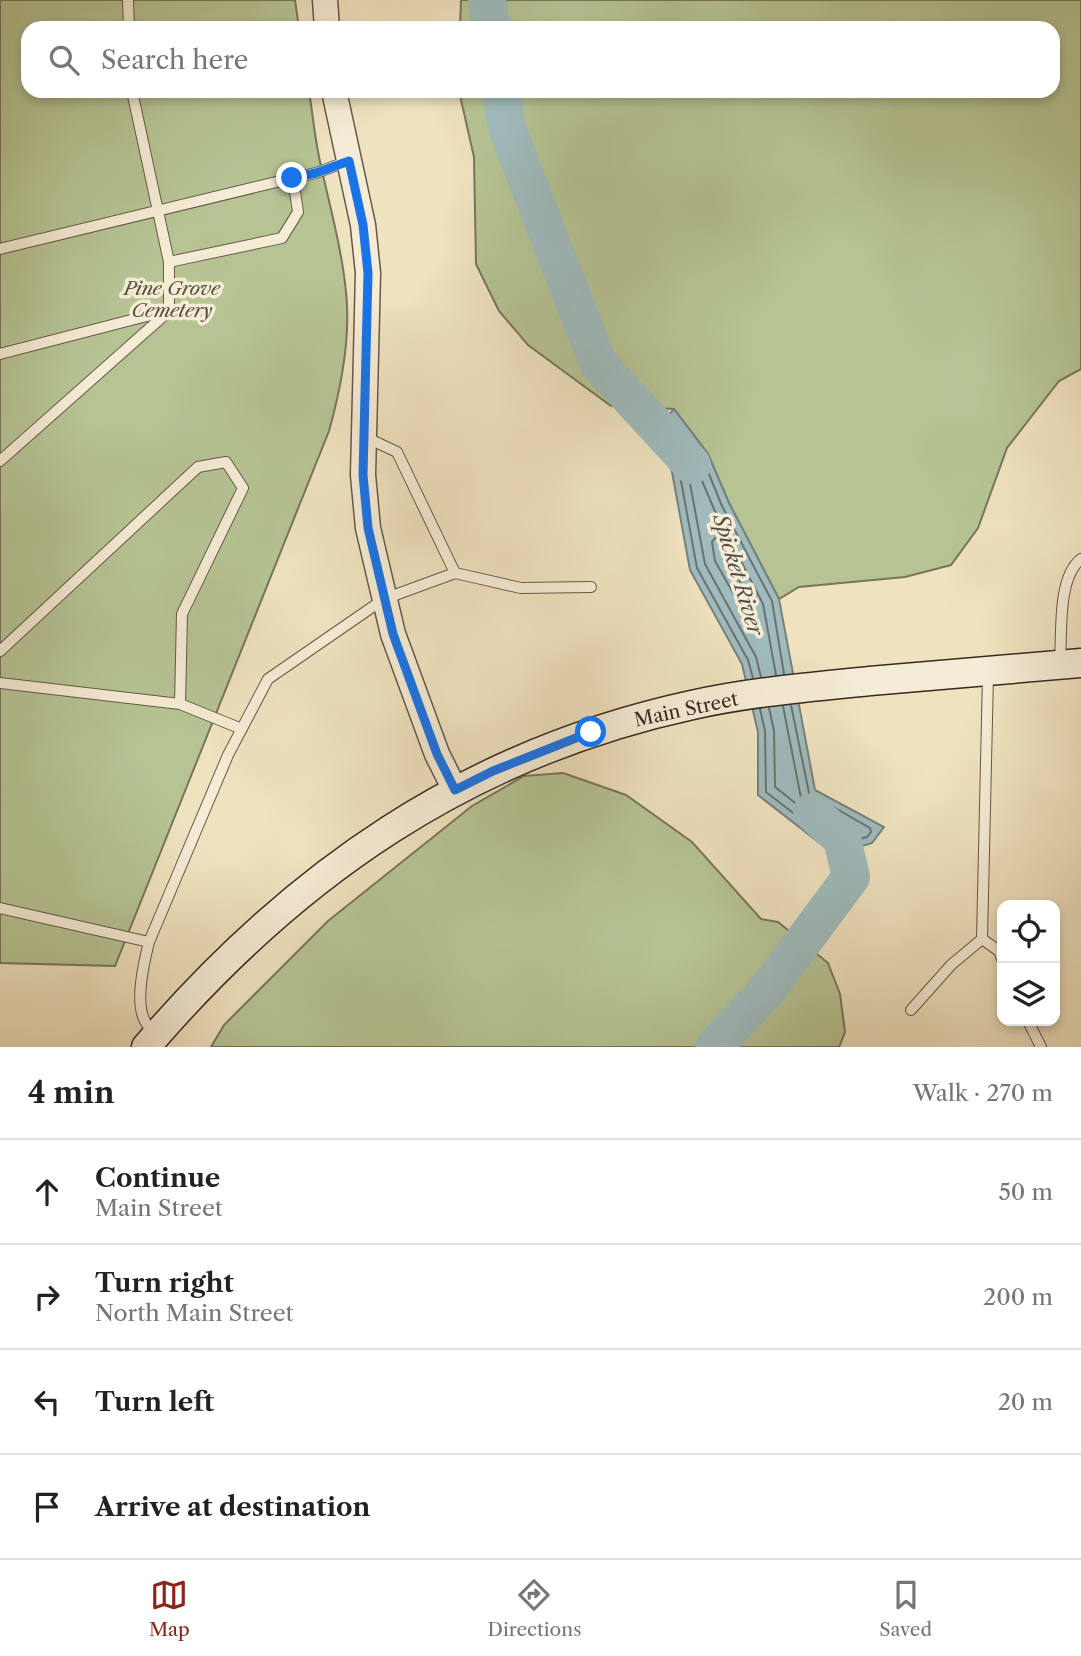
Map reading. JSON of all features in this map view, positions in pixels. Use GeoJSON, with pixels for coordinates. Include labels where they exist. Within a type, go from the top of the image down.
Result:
{"type":"FeatureCollection","features":[{"type":"Feature","properties":{"kind":"main road","name":"Main Street"},"geometry":{"type":"LineString","coordinates":[[151,1042],[188,998],[243,944],[302,893],[382,833],[493,771],[591,732],[693,705],[804,687],[1070,664]]}},
{"type":"Feature","properties":{"kind":"street"},"geometry":{"type":"LineString","coordinates":[[325,0],[326,21]]}},
{"type":"Feature","properties":{"kind":"street"},"geometry":{"type":"LineString","coordinates":[[336,98],[363,225],[368,273],[363,475],[368,528],[393,634],[437,754],[455,790]]}},
{"type":"Feature","properties":{"kind":"lane"},"geometry":{"type":"LineString","coordinates":[[128,0],[130,21]]}},
{"type":"Feature","properties":{"kind":"lane"},"geometry":{"type":"LineString","coordinates":[[0,461],[169,311],[169,262],[134,98]]}},
{"type":"Feature","properties":{"kind":"lane"},"geometry":{"type":"LineString","coordinates":[[0,249],[316,173],[349,161]]}},
{"type":"Feature","properties":{"kind":"lane"},"geometry":{"type":"LineString","coordinates":[[169,262],[282,238],[298,212],[292,178]]}},
{"type":"Feature","properties":{"kind":"lane"},"geometry":{"type":"LineString","coordinates":[[0,354],[169,311]]}},
{"type":"Feature","properties":{"kind":"lane"},"geometry":{"type":"LineString","coordinates":[[365,436],[397,452],[455,573]]}},
{"type":"Feature","properties":{"kind":"lane"},"geometry":{"type":"LineString","coordinates":[[0,651],[198,467],[226,462],[243,488],[183,614],[180,704]]}},
{"type":"Feature","properties":{"kind":"lane"},"geometry":{"type":"LineString","coordinates":[[1070,664],[1065,586],[1073,565],[1081,559]]}},
{"type":"Feature","properties":{"kind":"lane"},"geometry":{"type":"LineString","coordinates":[[151,1042],[142,1018],[141,993],[142,969],[149,942],[228,755],[268,679],[384,599],[455,573],[521,588],[591,587]]}},
{"type":"Feature","properties":{"kind":"lane"},"geometry":{"type":"LineString","coordinates":[[911,1010],[951,965],[982,939],[988,671]]}},
{"type":"Feature","properties":{"kind":"lane"},"geometry":{"type":"LineString","coordinates":[[0,683],[180,704],[242,729]]}},
{"type":"Feature","properties":{"kind":"lane"},"geometry":{"type":"LineString","coordinates":[[0,908],[149,942]]}},
{"type":"Feature","properties":{"kind":"lane"},"geometry":{"type":"LineString","coordinates":[[982,939],[997,950]]}},
{"type":"Feature","properties":{"kind":"lane"},"geometry":{"type":"LineString","coordinates":[[1030,1026],[1041,1047]]}},
{"type":"Feature","properties":{"kind":"green space","name":"Pine Grove Cemetery"},"geometry":{"type":"Polygon","coordinates":[[[0,0],[295,0],[298,21],[21,21],[21,98],[310,98],[319,157],[344,276],[347,327],[341,380],[329,431],[115,966],[0,963],[0,0]]]}},
{"type":"Feature","properties":{"kind":"green space"},"geometry":{"type":"Polygon","coordinates":[[[461,0],[1081,0],[1081,369],[1059,381],[1007,448],[978,528],[951,565],[905,577],[799,587],[779,599],[729,503],[708,454],[674,409],[611,406],[528,345],[499,311],[476,264],[474,157],[461,98],[1060,98],[1060,21],[460,21],[461,0]]]}},
{"type":"Feature","properties":{"kind":"green space"},"geometry":{"type":"Polygon","coordinates":[[[563,773],[626,795],[692,842],[761,919],[778,922],[828,963],[840,994],[845,1032],[839,1047],[211,1047],[224,1025],[328,921],[472,806],[524,776],[563,773]]]}},
{"type":"Feature","properties":{"kind":"water"},"geometry":{"type":"Polygon","coordinates":[[[674,409],[708,454],[729,503],[779,599],[815,790],[884,827],[872,843],[835,855],[758,795],[758,732],[742,664],[690,570],[670,461],[651,435],[674,409]]]}},
{"type":"Feature","properties":{"kind":"waterway","name":"Spicket River"},"geometry":{"type":"LineString","coordinates":[[487,0],[490,21]]}},
{"type":"Feature","properties":{"kind":"waterway","name":"Spicket River"},"geometry":{"type":"LineString","coordinates":[[502,98],[508,131],[598,363],[692,465]]}},
{"type":"Feature","properties":{"kind":"waterway","name":"Spicket River"},"geometry":{"type":"LineString","coordinates":[[714,1047],[768,989],[851,877],[842,839],[812,812]]}},
{"type":"Feature","properties":{"kind":"route"},"geometry":{"type":"LineString","coordinates":[[292,178],[349,161],[363,225],[368,273],[363,475],[368,528],[393,634],[437,754],[455,790],[493,771],[591,732]]}}]}
